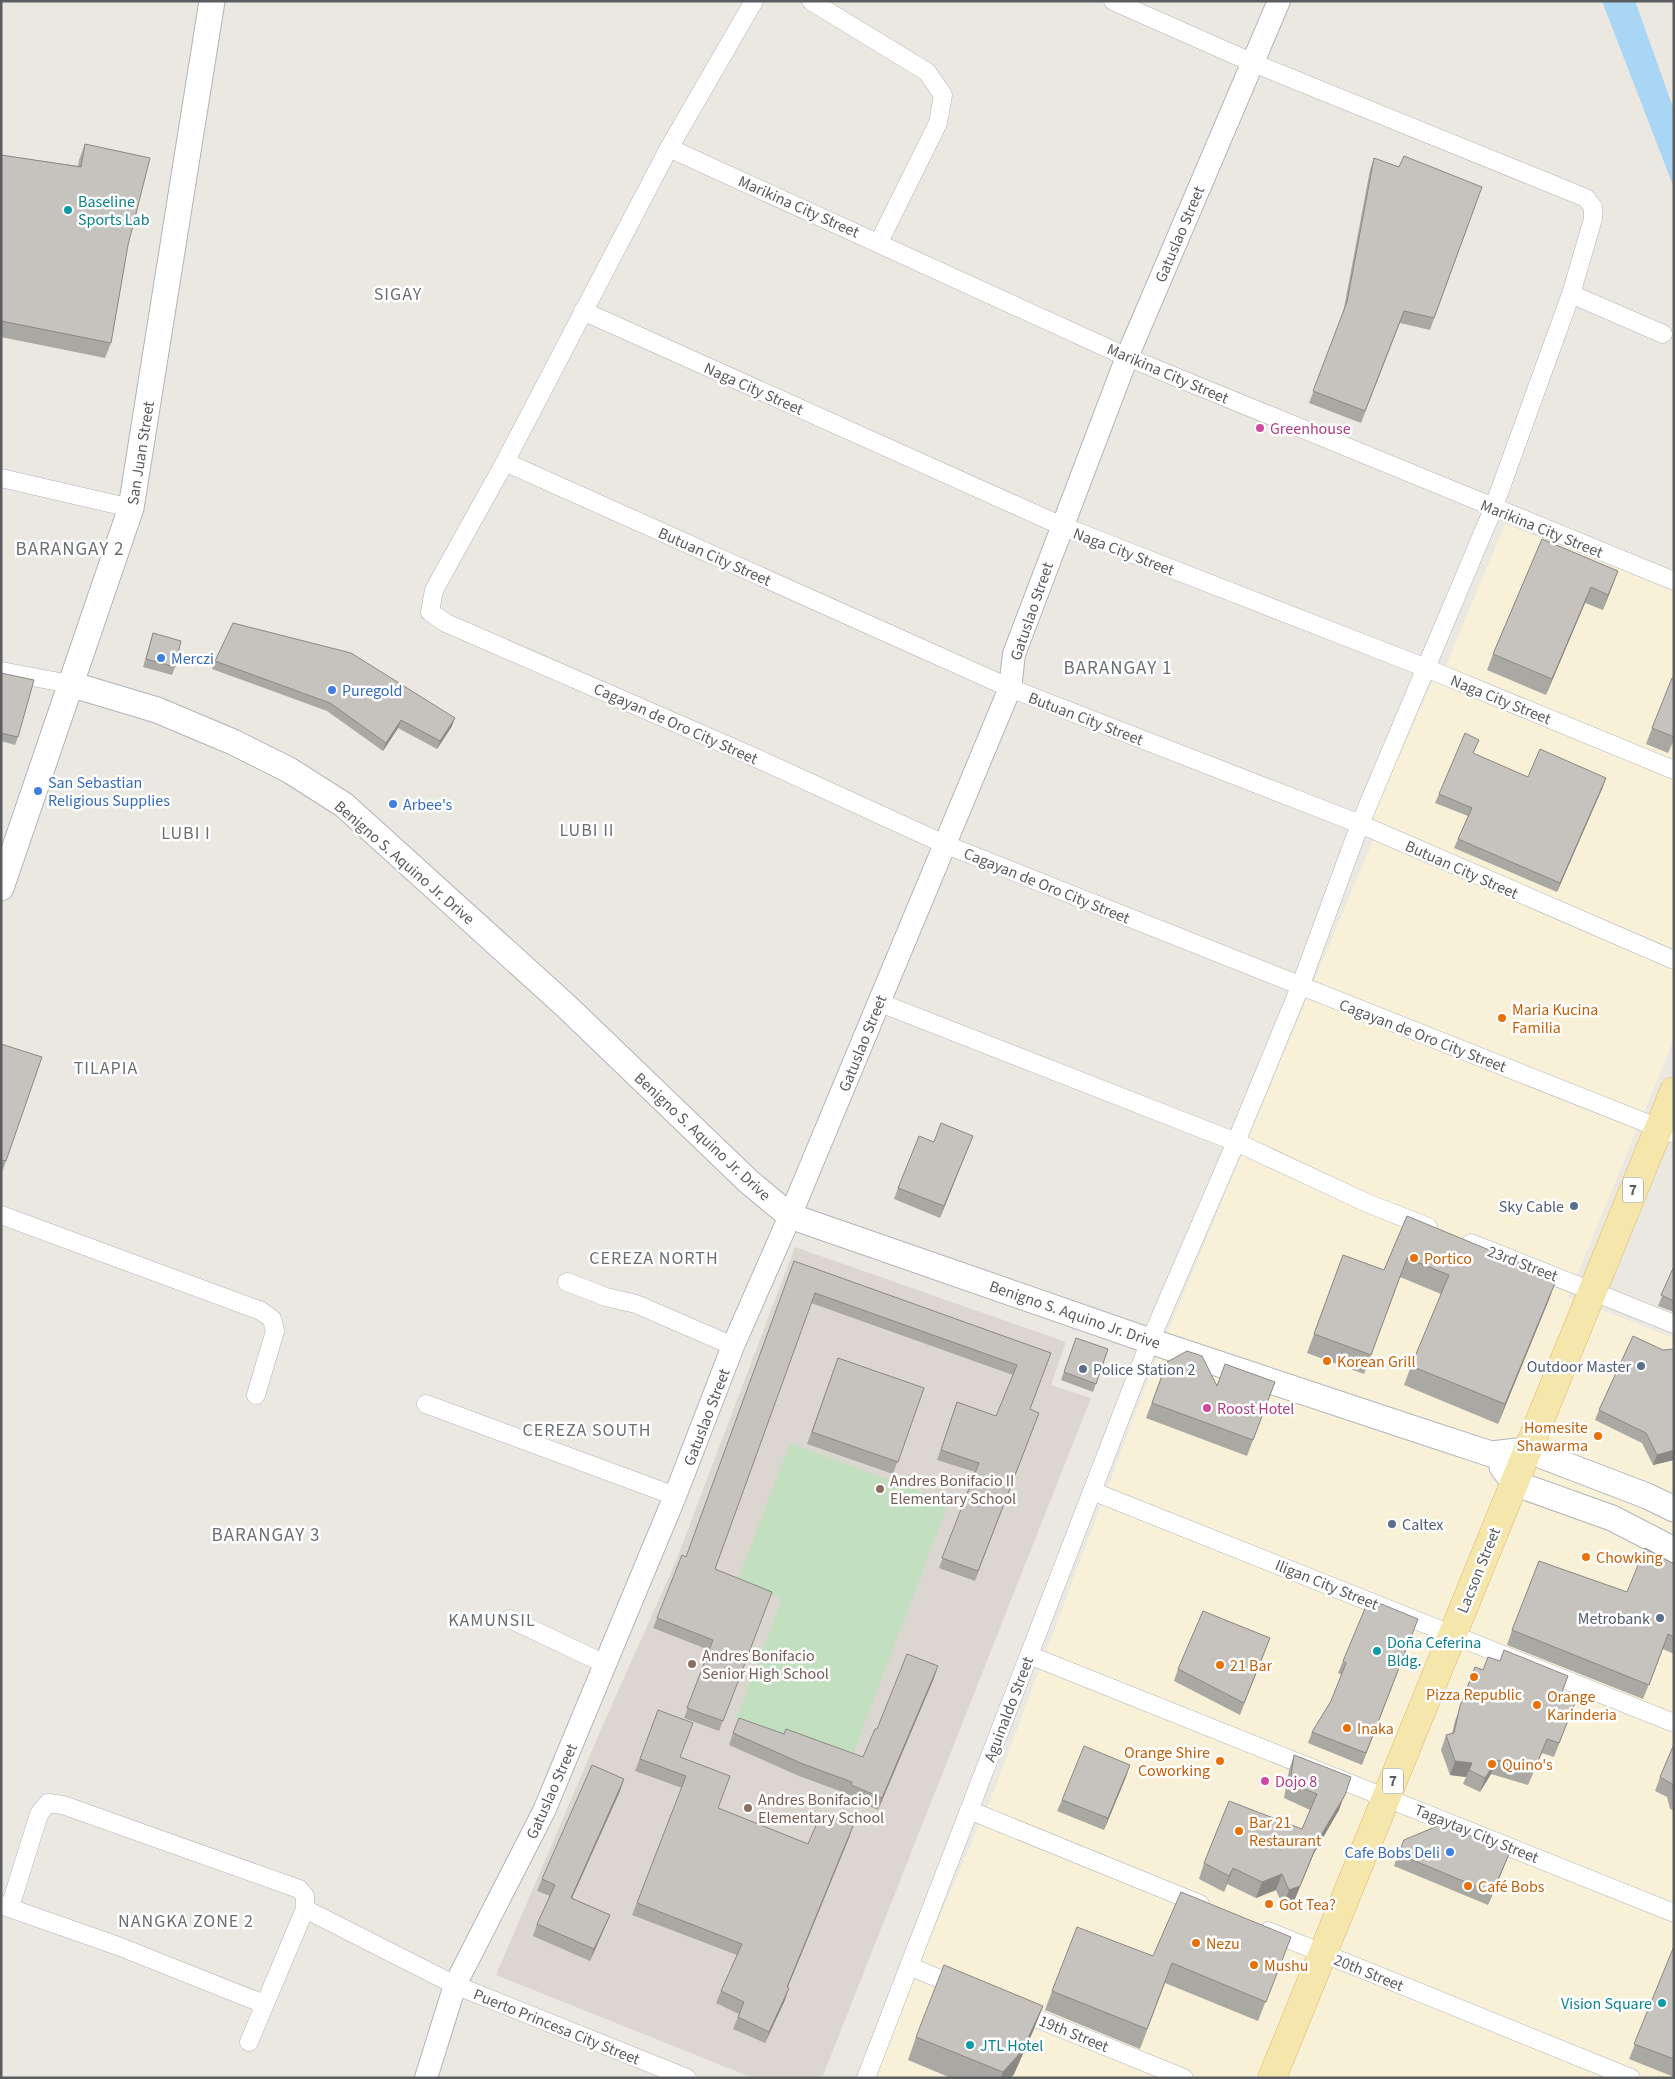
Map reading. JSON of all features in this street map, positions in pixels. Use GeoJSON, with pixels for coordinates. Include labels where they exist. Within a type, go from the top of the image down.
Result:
{"type":"FeatureCollection","features":[{"type":"Feature","properties":{"kind":"main road","name":"San Juan Street"},"geometry":{"type":"LineString","coordinates":[[1,888],[131,508],[212,1]]}},
{"type":"Feature","properties":{"kind":"main road","name":"Benigno S. Aquino Jr. Drive"},"geometry":{"type":"LineString","coordinates":[[70,684],[158,710],[234,742],[289,770],[344,805],[566,1006],[748,1180],[790,1216],[1150,1341],[1491,1454],[1527,1450],[1647,1496],[1674,1509]]}},
{"type":"Feature","properties":{"kind":"main road","name":"Lacson Street"},"geometry":{"type":"LineString","coordinates":[[1272,2078],[1592,1290],[1666,1131],[1674,1091]]}},
{"type":"Feature","properties":{"kind":"main road"},"geometry":{"type":"LineString","coordinates":[[1491,1454],[1514,1483],[1612,1518],[1674,1550]]}},
{"type":"Feature","properties":{"kind":"street"},"geometry":{"type":"LineString","coordinates":[[505,462],[669,148],[754,1]]}},
{"type":"Feature","properties":{"kind":"street"},"geometry":{"type":"LineString","coordinates":[[811,1],[927,72],[943,95],[938,123],[879,242]]}},
{"type":"Feature","properties":{"kind":"street","name":"Aguinaldo Street"},"geometry":{"type":"LineString","coordinates":[[866,2078],[1150,1341],[1236,1142],[1300,987],[1360,824],[1493,509],[1571,294],[1592,219],[1593,207],[1586,198],[1251,62],[1113,1]]}},
{"type":"Feature","properties":{"kind":"street","name":"Gatuslao Street"},"geometry":{"type":"LineString","coordinates":[[426,2078],[455,1985],[544,1812],[675,1496],[733,1346],[790,1216],[1010,688],[1014,654],[1126,357],[1251,62],[1279,1]]}},
{"type":"Feature","properties":{"kind":"street","name":"Marikina City Street"},"geometry":{"type":"LineString","coordinates":[[669,148],[879,242],[1126,357],[1493,509],[1674,581]]}},
{"type":"Feature","properties":{"kind":"street"},"geometry":{"type":"LineString","coordinates":[[1571,294],[1663,334]]}},
{"type":"Feature","properties":{"kind":"street","name":"Naga City Street"},"geometry":{"type":"LineString","coordinates":[[583,311],[1062,526],[1426,668],[1674,770]]}},
{"type":"Feature","properties":{"kind":"street","name":"Cagayan de Oro City Street"},"geometry":{"type":"LineString","coordinates":[[505,462],[434,590],[430,612],[446,623],[754,756],[944,844],[1666,1131]]}},
{"type":"Feature","properties":{"kind":"street","name":"Butuan City Street"},"geometry":{"type":"LineString","coordinates":[[505,462],[1010,688],[1360,824],[1674,960]]}},
{"type":"Feature","properties":{"kind":"street"},"geometry":{"type":"LineString","coordinates":[[1,478],[131,508]]}},
{"type":"Feature","properties":{"kind":"street","name":"Benigno S. Aquino Jr. Drive"},"geometry":{"type":"LineString","coordinates":[[1,670],[70,684]]}},
{"type":"Feature","properties":{"kind":"street","name":"23rd Street"},"geometry":{"type":"LineString","coordinates":[[878,1002],[1236,1142],[1367,1203],[1592,1290],[1674,1324]]}},
{"type":"Feature","properties":{"kind":"street"},"geometry":{"type":"LineString","coordinates":[[1,1215],[261,1311],[272,1319],[275,1331],[256,1395]]}},
{"type":"Feature","properties":{"kind":"street"},"geometry":{"type":"LineString","coordinates":[[566,1282],[606,1297],[636,1304],[733,1346]]}},
{"type":"Feature","properties":{"kind":"street"},"geometry":{"type":"LineString","coordinates":[[426,1404],[675,1496]]}},
{"type":"Feature","properties":{"kind":"street","name":"Iligan City Street"},"geometry":{"type":"LineString","coordinates":[[1092,1491],[1674,1723]]}},
{"type":"Feature","properties":{"kind":"street"},"geometry":{"type":"LineString","coordinates":[[510,1620],[605,1664]]}},
{"type":"Feature","properties":{"kind":"street","name":"Tagaytay City Street"},"geometry":{"type":"LineString","coordinates":[[1029,1655],[1674,1912]]}},
{"type":"Feature","properties":{"kind":"street"},"geometry":{"type":"LineString","coordinates":[[249,2042],[305,1909],[305,1896],[299,1889],[63,1805],[48,1803],[39,1814],[6,1906],[264,2004]]}},
{"type":"Feature","properties":{"kind":"street"},"geometry":{"type":"LineString","coordinates":[[969,1810],[1214,1909]]}},
{"type":"Feature","properties":{"kind":"street","name":"Puerto Princesa City Street"},"geometry":{"type":"LineString","coordinates":[[305,1909],[455,1985],[687,2078]]}},
{"type":"Feature","properties":{"kind":"street","name":"20th Street"},"geometry":{"type":"LineString","coordinates":[[1250,1924],[1631,2078]]}},
{"type":"Feature","properties":{"kind":"street"},"geometry":{"type":"LineString","coordinates":[[909,1966],[973,1992]]}},
{"type":"Feature","properties":{"kind":"street","name":"19th Street"},"geometry":{"type":"LineString","coordinates":[[1000,2004],[1184,2078]]}},
{"type":"Feature","properties":{"kind":"shaded area"},"geometry":{"type":"Polygon","coordinates":[[[1505,524],[1674,588],[1674,1039],[1568,1297],[1674,1338],[1674,2078],[870,2078],[994,1791],[1154,1364],[1379,826],[1370,821],[1434,678],[1440,680],[1505,524]]]}},
{"type":"Feature","properties":{"kind":"shaded area"},"geometry":{"type":"Polygon","coordinates":[[[795,1247],[1066,1342],[1051,1385],[1091,1398],[822,2078],[753,2078],[496,1975],[602,1727],[676,1561],[795,1247]]]}},
{"type":"Feature","properties":{"kind":"green space"},"geometry":{"type":"Polygon","coordinates":[[[790,1443],[949,1502],[850,1762],[736,1719],[782,1599],[737,1582],[790,1443]]]}},
{"type":"Feature","properties":{"kind":"water"},"geometry":{"type":"Polygon","coordinates":[[[1602,1],[1635,1],[1674,110],[1674,188],[1602,1]]]}},
{"type":"Feature","properties":{"kind":"building"},"geometry":{"type":"Polygon","coordinates":[[[85,144],[150,158],[128,245],[111,343],[1,321],[1,155],[81,167],[85,144]]]}},
{"type":"Feature","properties":{"kind":"building"},"geometry":{"type":"Polygon","coordinates":[[[1404,156],[1482,187],[1434,318],[1404,311],[1365,411],[1313,391],[1347,302],[1374,158],[1399,167],[1404,156]]]}},
{"type":"Feature","properties":{"kind":"building"},"geometry":{"type":"Polygon","coordinates":[[[1542,539],[1618,571],[1608,595],[1591,587],[1552,679],[1493,654],[1542,539]]]}},
{"type":"Feature","properties":{"kind":"building","name":"Puregold"},"geometry":{"type":"Polygon","coordinates":[[[233,623],[351,653],[455,718],[440,741],[401,720],[386,743],[330,703],[215,661],[233,623]]]}},
{"type":"Feature","properties":{"kind":"building","name":"Merczi"},"geometry":{"type":"Polygon","coordinates":[[[153,633],[181,641],[175,667],[146,659],[153,633]]]}},
{"type":"Feature","properties":{"kind":"building"},"geometry":{"type":"Polygon","coordinates":[[[1,673],[34,680],[18,737],[1,733],[1,673]]]}},
{"type":"Feature","properties":{"kind":"building"},"geometry":{"type":"Polygon","coordinates":[[[1672,678],[1674,678],[1674,737],[1652,728],[1672,678]]]}},
{"type":"Feature","properties":{"kind":"building"},"geometry":{"type":"Polygon","coordinates":[[[1465,733],[1479,740],[1473,753],[1528,777],[1540,749],[1606,778],[1560,883],[1458,839],[1472,808],[1439,794],[1465,733]]]}},
{"type":"Feature","properties":{"kind":"building"},"geometry":{"type":"Polygon","coordinates":[[[1,1044],[42,1057],[6,1161],[1,1160],[1,1044]]]}},
{"type":"Feature","properties":{"kind":"building"},"geometry":{"type":"Polygon","coordinates":[[[941,1123],[973,1136],[944,1206],[898,1188],[919,1136],[934,1142],[941,1123]]]}},
{"type":"Feature","properties":{"kind":"building"},"geometry":{"type":"Polygon","coordinates":[[[1407,1216],[1557,1278],[1505,1404],[1411,1366],[1449,1275],[1407,1258],[1371,1355],[1314,1334],[1343,1255],[1384,1270],[1407,1216]]]}},
{"type":"Feature","properties":{"kind":"building"},"geometry":{"type":"Polygon","coordinates":[[[794,1261],[1051,1353],[1030,1409],[1039,1413],[978,1571],[942,1558],[979,1463],[941,1450],[957,1402],[996,1416],[1017,1365],[815,1293],[715,1569],[772,1592],[723,1721],[687,1708],[713,1640],[657,1618],[682,1555],[686,1557],[794,1261]]]}},
{"type":"Feature","properties":{"kind":"building"},"geometry":{"type":"Polygon","coordinates":[[[1674,1266],[1674,1301],[1661,1295],[1674,1266]]]}},
{"type":"Feature","properties":{"kind":"building"},"geometry":{"type":"Polygon","coordinates":[[[1633,1336],[1663,1350],[1674,1349],[1674,1450],[1657,1455],[1646,1433],[1599,1410],[1633,1336]]]}},
{"type":"Feature","properties":{"kind":"building","name":"Police Station 2"},"geometry":{"type":"Polygon","coordinates":[[[1076,1338],[1108,1349],[1096,1384],[1064,1372],[1076,1338]]]}},
{"type":"Feature","properties":{"kind":"building","name":"Roost Hotel"},"geometry":{"type":"Polygon","coordinates":[[[1187,1351],[1202,1356],[1217,1386],[1225,1364],[1275,1382],[1253,1440],[1152,1403],[1167,1362],[1187,1351]]]}},
{"type":"Feature","properties":{"kind":"building"},"geometry":{"type":"Polygon","coordinates":[[[838,1358],[924,1388],[898,1462],[812,1432],[838,1358]]]}},
{"type":"Feature","properties":{"kind":"building"},"geometry":{"type":"Polygon","coordinates":[[[1645,1548],[1674,1564],[1674,1637],[1668,1634],[1649,1685],[1512,1630],[1539,1561],[1627,1592],[1645,1548]]]}},
{"type":"Feature","properties":{"kind":"building"},"geometry":{"type":"Polygon","coordinates":[[[1369,1599],[1418,1619],[1366,1753],[1312,1732],[1331,1701],[1346,1663],[1343,1661],[1369,1599]]]}},
{"type":"Feature","properties":{"kind":"building","name":"21 Bar"},"geometry":{"type":"Polygon","coordinates":[[[1203,1611],[1270,1638],[1244,1703],[1178,1669],[1203,1611]]]}},
{"type":"Feature","properties":{"kind":"building"},"geometry":{"type":"Polygon","coordinates":[[[1504,1650],[1568,1676],[1560,1697],[1575,1703],[1559,1743],[1547,1739],[1534,1771],[1497,1760],[1485,1778],[1469,1770],[1472,1763],[1455,1761],[1446,1735],[1454,1733],[1460,1706],[1475,1667],[1483,1670],[1488,1657],[1500,1661],[1504,1650]]]}},
{"type":"Feature","properties":{"kind":"building"},"geometry":{"type":"Polygon","coordinates":[[[907,1654],[938,1666],[882,1798],[851,1785],[852,1782],[803,1764],[733,1733],[739,1718],[784,1734],[786,1729],[863,1757],[875,1729],[877,1729],[907,1654]]]}},
{"type":"Feature","properties":{"kind":"building"},"geometry":{"type":"Polygon","coordinates":[[[658,1710],[693,1723],[680,1757],[730,1776],[718,1808],[808,1844],[821,1814],[853,1826],[787,1987],[789,1988],[769,2032],[738,2017],[744,2002],[721,1991],[742,1944],[637,1903],[686,1776],[640,1759],[658,1710]]]}},
{"type":"Feature","properties":{"kind":"building"},"geometry":{"type":"Polygon","coordinates":[[[1674,1744],[1674,1789],[1672,1784],[1660,1777],[1674,1744]]]}},
{"type":"Feature","properties":{"kind":"building"},"geometry":{"type":"Polygon","coordinates":[[[1084,1746],[1130,1765],[1108,1818],[1062,1800],[1084,1746]]]}},
{"type":"Feature","properties":{"kind":"building","name":"Bar 21 Restaurant"},"geometry":{"type":"Polygon","coordinates":[[[1294,1755],[1351,1777],[1345,1795],[1320,1837],[1300,1886],[1289,1890],[1282,1874],[1262,1882],[1233,1868],[1229,1876],[1204,1863],[1229,1801],[1302,1829],[1317,1794],[1290,1783],[1294,1755]]]}},
{"type":"Feature","properties":{"kind":"building"},"geometry":{"type":"Polygon","coordinates":[[[592,1765],[624,1779],[571,1898],[610,1915],[594,1949],[537,1924],[555,1885],[542,1879],[592,1765]]]}},
{"type":"Feature","properties":{"kind":"building","name":"Café Bobs"},"geometry":{"type":"Polygon","coordinates":[[[1442,1824],[1510,1852],[1492,1893],[1398,1854],[1404,1840],[1442,1824]]]}},
{"type":"Feature","properties":{"kind":"building"},"geometry":{"type":"Polygon","coordinates":[[[1181,1892],[1291,1937],[1266,2002],[1172,1963],[1147,2029],[1052,1991],[1077,1927],[1153,1956],[1181,1892]]]}},
{"type":"Feature","properties":{"kind":"building","name":"Vision Square"},"geometry":{"type":"Polygon","coordinates":[[[1674,1946],[1674,2059],[1634,2044],[1674,1946]]]}},
{"type":"Feature","properties":{"kind":"building","name":"JTL Hotel"},"geometry":{"type":"Polygon","coordinates":[[[944,1965],[1043,2006],[1022,2051],[1003,2072],[916,2037],[944,1965]]]}},
{"type":"Feature","properties":{"kind":"place","name":"Baseline Sports Lab"},"geometry":{"type":"Point","coordinates":[68,210]}},
{"type":"Feature","properties":{"kind":"place","name":"Greenhouse"},"geometry":{"type":"Point","coordinates":[1260,428]}},
{"type":"Feature","properties":{"kind":"place","name":"Merczi"},"geometry":{"type":"Point","coordinates":[161,658]}},
{"type":"Feature","properties":{"kind":"place","name":"Puregold"},"geometry":{"type":"Point","coordinates":[332,690]}},
{"type":"Feature","properties":{"kind":"place","name":"San Sebastian Religious Supplies"},"geometry":{"type":"Point","coordinates":[38,791]}},
{"type":"Feature","properties":{"kind":"place","name":"Arbee's"},"geometry":{"type":"Point","coordinates":[393,804]}},
{"type":"Feature","properties":{"kind":"place","name":"Maria Kucina Familia"},"geometry":{"type":"Point","coordinates":[1502,1018]}},
{"type":"Feature","properties":{"kind":"place","name":"Sky Cable"},"geometry":{"type":"Point","coordinates":[1574,1206]}},
{"type":"Feature","properties":{"kind":"place","name":"Portico"},"geometry":{"type":"Point","coordinates":[1414,1258]}},
{"type":"Feature","properties":{"kind":"place","name":"Korean Grill"},"geometry":{"type":"Point","coordinates":[1327,1361]}},
{"type":"Feature","properties":{"kind":"place","name":"Outdoor Master"},"geometry":{"type":"Point","coordinates":[1641,1366]}},
{"type":"Feature","properties":{"kind":"place","name":"Police Station 2"},"geometry":{"type":"Point","coordinates":[1083,1369]}},
{"type":"Feature","properties":{"kind":"place","name":"Roost Hotel"},"geometry":{"type":"Point","coordinates":[1207,1408]}},
{"type":"Feature","properties":{"kind":"place","name":"Homesite Shawarma"},"geometry":{"type":"Point","coordinates":[1598,1436]}},
{"type":"Feature","properties":{"kind":"place","name":"Andres Bonifacio II Elementary School"},"geometry":{"type":"Point","coordinates":[880,1489]}},
{"type":"Feature","properties":{"kind":"place","name":"Caltex"},"geometry":{"type":"Point","coordinates":[1392,1524]}},
{"type":"Feature","properties":{"kind":"place","name":"Chowking"},"geometry":{"type":"Point","coordinates":[1586,1557]}},
{"type":"Feature","properties":{"kind":"place","name":"Metrobank"},"geometry":{"type":"Point","coordinates":[1660,1618]}},
{"type":"Feature","properties":{"kind":"place","name":"Doña Ceferina Bldg."},"geometry":{"type":"Point","coordinates":[1377,1651]}},
{"type":"Feature","properties":{"kind":"place","name":"Andres Bonifacio Senior High School"},"geometry":{"type":"Point","coordinates":[692,1664]}},
{"type":"Feature","properties":{"kind":"place","name":"21 Bar"},"geometry":{"type":"Point","coordinates":[1220,1665]}},
{"type":"Feature","properties":{"kind":"place","name":"Pizza Republic"},"geometry":{"type":"Point","coordinates":[1474,1677]}},
{"type":"Feature","properties":{"kind":"place","name":"Orange Karinderia"},"geometry":{"type":"Point","coordinates":[1537,1705]}},
{"type":"Feature","properties":{"kind":"place","name":"Inaka"},"geometry":{"type":"Point","coordinates":[1347,1728]}},
{"type":"Feature","properties":{"kind":"place","name":"Orange Shire Coworking"},"geometry":{"type":"Point","coordinates":[1220,1761]}},
{"type":"Feature","properties":{"kind":"place","name":"Quino's"},"geometry":{"type":"Point","coordinates":[1492,1764]}},
{"type":"Feature","properties":{"kind":"place","name":"Dojo 8"},"geometry":{"type":"Point","coordinates":[1265,1781]}},
{"type":"Feature","properties":{"kind":"place","name":"Andres Bonifacio I Elementary School"},"geometry":{"type":"Point","coordinates":[748,1808]}},
{"type":"Feature","properties":{"kind":"place","name":"Bar 21 Restaurant"},"geometry":{"type":"Point","coordinates":[1239,1831]}},
{"type":"Feature","properties":{"kind":"place","name":"Cafe Bobs Deli"},"geometry":{"type":"Point","coordinates":[1450,1852]}},
{"type":"Feature","properties":{"kind":"place","name":"Café Bobs"},"geometry":{"type":"Point","coordinates":[1468,1886]}},
{"type":"Feature","properties":{"kind":"place","name":"Got Tea?"},"geometry":{"type":"Point","coordinates":[1269,1904]}},
{"type":"Feature","properties":{"kind":"place","name":"Nezu"},"geometry":{"type":"Point","coordinates":[1196,1943]}},
{"type":"Feature","properties":{"kind":"place","name":"Mushu"},"geometry":{"type":"Point","coordinates":[1254,1965]}},
{"type":"Feature","properties":{"kind":"place","name":"Vision Square"},"geometry":{"type":"Point","coordinates":[1662,2003]}},
{"type":"Feature","properties":{"kind":"place","name":"JTL Hotel"},"geometry":{"type":"Point","coordinates":[970,2045]}},
{"type":"Feature","properties":{"kind":"district","name":"SIGAY"},"geometry":{"type":"Point","coordinates":[398,294]}},
{"type":"Feature","properties":{"kind":"district","name":"BARANGAY 2"},"geometry":{"type":"Point","coordinates":[70,548]}},
{"type":"Feature","properties":{"kind":"district","name":"BARANGAY 1"},"geometry":{"type":"Point","coordinates":[1118,667]}},
{"type":"Feature","properties":{"kind":"district","name":"LUBI II"},"geometry":{"type":"Point","coordinates":[587,830]}},
{"type":"Feature","properties":{"kind":"district","name":"LUBI I"},"geometry":{"type":"Point","coordinates":[186,833]}},
{"type":"Feature","properties":{"kind":"district","name":"TILAPIA"},"geometry":{"type":"Point","coordinates":[106,1068]}},
{"type":"Feature","properties":{"kind":"district","name":"CEREZA NORTH"},"geometry":{"type":"Point","coordinates":[654,1258]}},
{"type":"Feature","properties":{"kind":"district","name":"CEREZA SOUTH"},"geometry":{"type":"Point","coordinates":[587,1430]}},
{"type":"Feature","properties":{"kind":"district","name":"BARANGAY 3"},"geometry":{"type":"Point","coordinates":[266,1534]}},
{"type":"Feature","properties":{"kind":"district","name":"KAMUNSIL"},"geometry":{"type":"Point","coordinates":[492,1620]}},
{"type":"Feature","properties":{"kind":"district","name":"NANGKA ZONE 2"},"geometry":{"type":"Point","coordinates":[186,1921]}}]}
